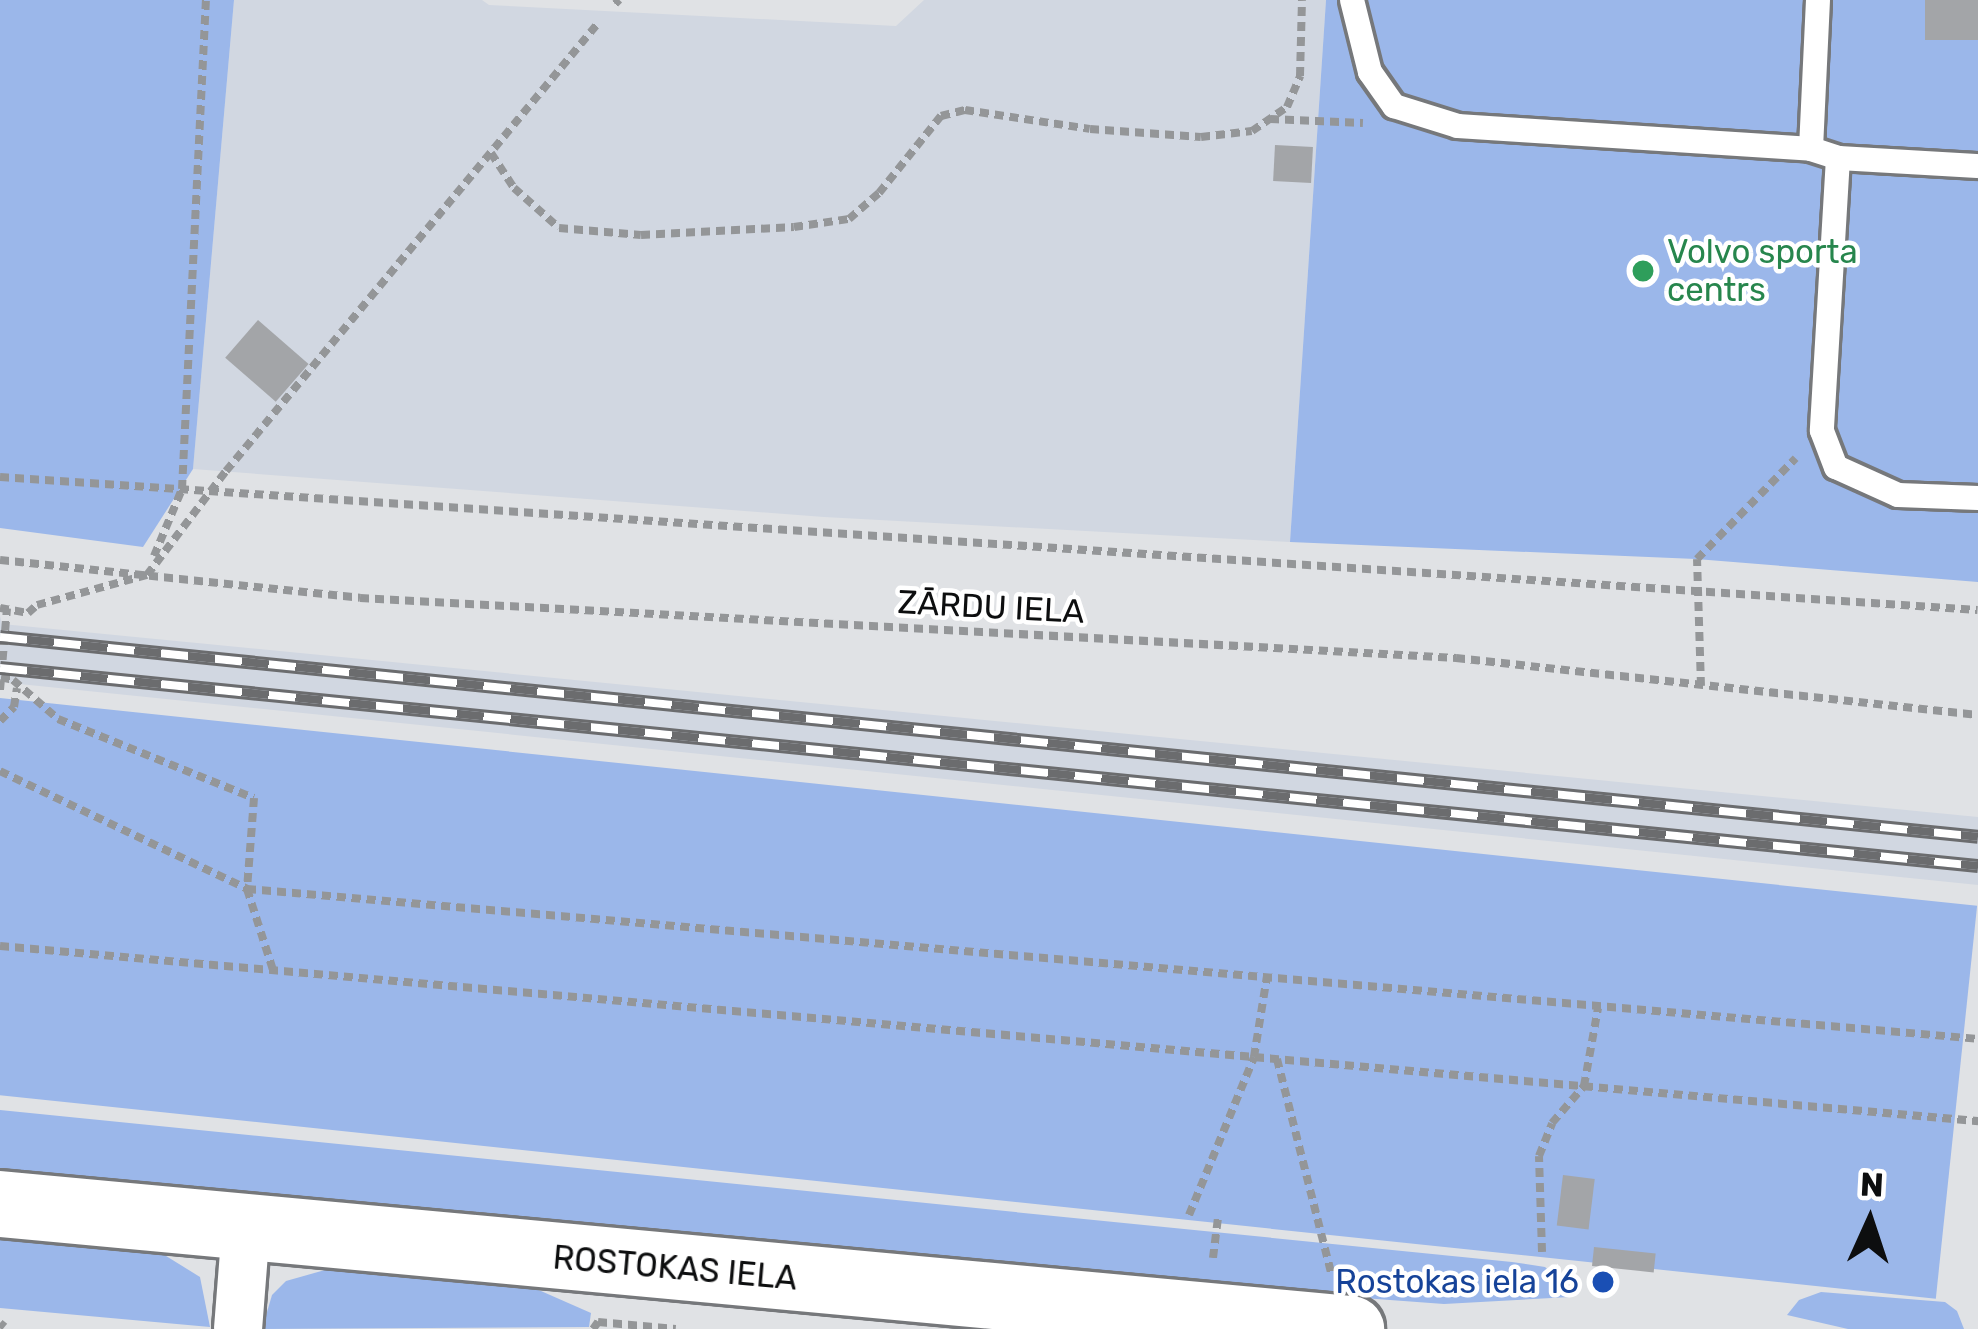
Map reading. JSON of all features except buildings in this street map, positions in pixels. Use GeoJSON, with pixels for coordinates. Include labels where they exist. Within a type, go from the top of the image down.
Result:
{"type":"FeatureCollection","features":[{"type":"Feature","properties":{"kind":"street","name":"ROSTOKAS IELA"},"geometry":{"type":"LineString","coordinates":[[0,1204],[1351,1329]]}},
{"type":"Feature","properties":{"kind":"street"},"geometry":{"type":"LineString","coordinates":[[238,1329],[246,1228]]}},
{"type":"Feature","properties":{"kind":"lane"},"geometry":{"type":"LineString","coordinates":[[1352,0],[1370,72],[1394,106],[1458,126],[1811,149],[1838,158],[1978,166]]}},
{"type":"Feature","properties":{"kind":"lane"},"geometry":{"type":"LineString","coordinates":[[1811,149],[1818,0]]}},
{"type":"Feature","properties":{"kind":"lane"},"geometry":{"type":"LineString","coordinates":[[1838,158],[1822,431],[1836,466],[1898,495],[1978,498]]}},
{"type":"Feature","properties":{"kind":"path"},"geometry":{"type":"LineString","coordinates":[[0,690],[3,608],[28,613],[37,605],[147,575],[182,489],[206,0]]}},
{"type":"Feature","properties":{"kind":"path"},"geometry":{"type":"LineString","coordinates":[[491,153],[514,188],[559,228],[641,235],[794,227],[849,219],[879,193],[941,116],[965,110],[1178,135],[1252,130],[1287,107],[1300,76],[1302,0]]}},
{"type":"Feature","properties":{"kind":"path"},"geometry":{"type":"LineString","coordinates":[[152,563],[599,22]]}},
{"type":"Feature","properties":{"kind":"path"},"geometry":{"type":"LineString","coordinates":[[1701,686],[1696,560],[1822,431]]}},
{"type":"Feature","properties":{"kind":"path"},"geometry":{"type":"LineString","coordinates":[[0,477],[1978,610]]}},
{"type":"Feature","properties":{"kind":"path","name":"ZĀRDU IELA"},"geometry":{"type":"LineString","coordinates":[[0,560],[360,598],[1306,647],[1978,715]]}},
{"type":"Feature","properties":{"kind":"path"},"geometry":{"type":"LineString","coordinates":[[0,721],[14,707],[16,688],[13,680],[1,677]]}},
{"type":"Feature","properties":{"kind":"path"},"geometry":{"type":"LineString","coordinates":[[16,688],[58,719],[254,798],[247,889],[273,970]]}},
{"type":"Feature","properties":{"kind":"path"},"geometry":{"type":"LineString","coordinates":[[0,771],[247,889],[1978,1039]]}},
{"type":"Feature","properties":{"kind":"path"},"geometry":{"type":"LineString","coordinates":[[0,946],[1978,1121]]}},
{"type":"Feature","properties":{"kind":"path"},"geometry":{"type":"LineString","coordinates":[[1189,1215],[1254,1057],[1267,976]]}},
{"type":"Feature","properties":{"kind":"path"},"geometry":{"type":"LineString","coordinates":[[1542,1252],[1539,1156],[1552,1123],[1584,1086],[1598,1008]]}},
{"type":"Feature","properties":{"kind":"path"},"geometry":{"type":"LineString","coordinates":[[1277,1059],[1304,1327]]}},
{"type":"Feature","properties":{"kind":"path"},"geometry":{"type":"LineString","coordinates":[[593,1329],[598,1322],[676,1329]]}},
{"type":"Feature","properties":{"kind":"shaded area"},"geometry":{"type":"Polygon","coordinates":[[[0,0],[234,0],[193,469],[143,547],[0,528],[0,0]]]}},
{"type":"Feature","properties":{"kind":"shaded area"},"geometry":{"type":"Polygon","coordinates":[[[234,0],[482,0],[489,5],[896,26],[924,0],[1326,0],[1290,542],[824,517],[193,469],[234,0]]]}},
{"type":"Feature","properties":{"kind":"shaded area","name":"Volvo sporta centrs"},"geometry":{"type":"Polygon","coordinates":[[[1326,0],[1978,0],[1978,582],[1696,559],[1290,542],[1326,0]]]}},
{"type":"Feature","properties":{"kind":"shaded area"},"geometry":{"type":"Polygon","coordinates":[[[0,616],[2,624],[1978,817],[1978,885],[0,682],[0,616]]]}},
{"type":"Feature","properties":{"kind":"shaded area"},"geometry":{"type":"Polygon","coordinates":[[[0,698],[1977,906],[1936,1299],[0,1095],[0,698]]]}},
{"type":"Feature","properties":{"kind":"shaded area"},"geometry":{"type":"Polygon","coordinates":[[[0,1110],[1512,1262],[1545,1267],[1569,1288],[1570,1297],[1444,1304],[1336,1296],[0,1169],[0,1110]]]}},
{"type":"Feature","properties":{"kind":"shaded area"},"geometry":{"type":"Polygon","coordinates":[[[0,1236],[158,1251],[200,1277],[210,1327],[0,1308],[0,1236]]]}},
{"type":"Feature","properties":{"kind":"shaded area"},"geometry":{"type":"Polygon","coordinates":[[[332,1268],[525,1284],[591,1313],[589,1327],[262,1329],[272,1295],[286,1281],[332,1268]]]}},
{"type":"Feature","properties":{"kind":"shaded area"},"geometry":{"type":"Polygon","coordinates":[[[1821,1292],[1945,1302],[1957,1311],[1964,1329],[1848,1329],[1787,1315],[1799,1300],[1821,1292]]]}},
{"type":"Feature","properties":{"kind":"railway"},"geometry":{"type":"LineString","coordinates":[[0,637],[1978,837]]}},
{"type":"Feature","properties":{"kind":"railway"},"geometry":{"type":"LineString","coordinates":[[0,668],[1978,866]]}},
{"type":"Feature","properties":{"kind":"place","name":"Volvo sporta centrs"},"geometry":{"type":"Point","coordinates":[1643,271]}},
{"type":"Feature","properties":{"kind":"place","name":"Rostokas iela 16"},"geometry":{"type":"Point","coordinates":[1603,1282]}}]}
